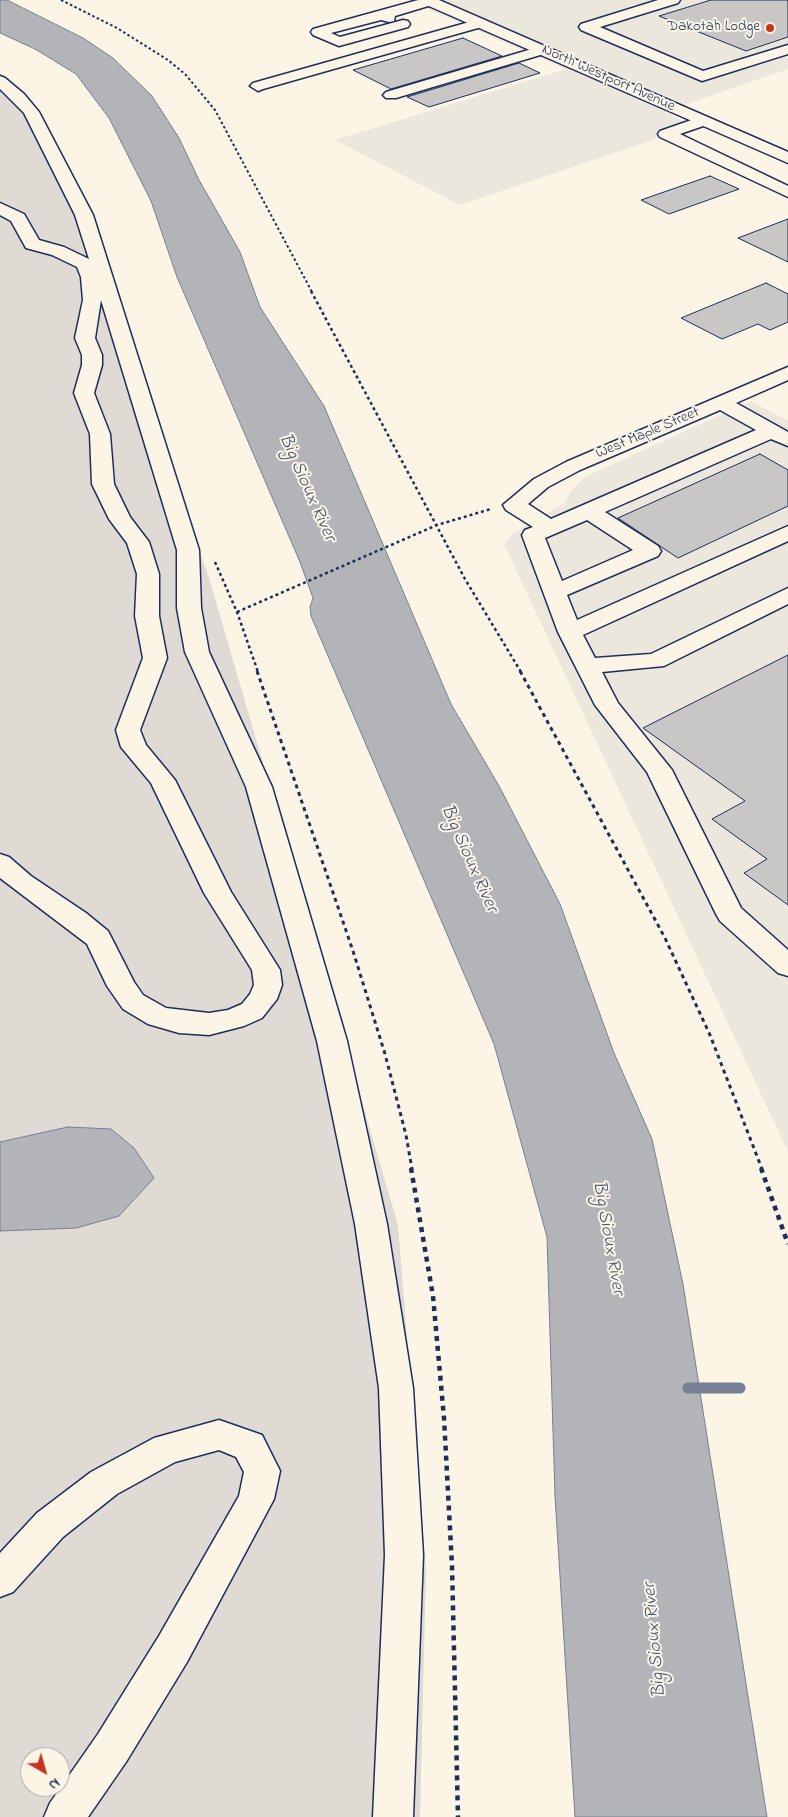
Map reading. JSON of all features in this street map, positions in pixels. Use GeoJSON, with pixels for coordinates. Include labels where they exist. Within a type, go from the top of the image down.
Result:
{"type":"FeatureCollection","features":[{"type":"Feature","properties":{"kind":"main road"},"geometry":{"type":"LineString","coordinates":[[673,0],[586,27],[702,76],[788,49]]}},
{"type":"Feature","properties":{"kind":"main road"},"geometry":{"type":"LineString","coordinates":[[403,24],[339,42],[318,32],[429,1]]}},
{"type":"Feature","properties":{"kind":"main road","name":"North Westport Avenue"},"geometry":{"type":"LineString","coordinates":[[429,1],[788,158]]}},
{"type":"Feature","properties":{"kind":"main road"},"geometry":{"type":"LineString","coordinates":[[382,15],[431,37]]}},
{"type":"Feature","properties":{"kind":"main road"},"geometry":{"type":"LineString","coordinates":[[258,86],[480,23]]}},
{"type":"Feature","properties":{"kind":"main road"},"geometry":{"type":"LineString","coordinates":[[391,96],[542,50]]}},
{"type":"Feature","properties":{"kind":"main road"},"geometry":{"type":"LineString","coordinates":[[0,81],[19,97],[31,112],[84,215],[188,550],[190,608],[196,652],[259,786],[332,1041],[371,1224],[396,1388],[404,1555],[393,1817]]}},
{"type":"Feature","properties":{"kind":"main road"},"geometry":{"type":"LineString","coordinates":[[704,121],[666,134],[788,192]]}},
{"type":"Feature","properties":{"kind":"main road"},"geometry":{"type":"LineString","coordinates":[[0,208],[18,218],[32,244],[58,251],[85,264],[92,300],[85,338],[92,355],[92,365],[84,393],[100,434],[103,484],[120,518],[138,542],[148,574],[147,616],[155,658],[128,730],[134,747],[162,780],[218,893],[266,970],[268,986],[263,1000],[252,1011],[209,1024],[179,1022],[158,1017],[133,1002],[121,986],[98,938],[76,920],[21,882],[0,863]]}},
{"type":"Feature","properties":{"kind":"main road","name":"West Maple Street"},"geometry":{"type":"LineString","coordinates":[[514,505],[554,475],[788,373]]}},
{"type":"Feature","properties":{"kind":"main road"},"geometry":{"type":"LineString","coordinates":[[720,402],[780,435]]}},
{"type":"Feature","properties":{"kind":"main road"},"geometry":{"type":"LineString","coordinates":[[780,435],[533,535],[570,632],[606,705],[659,770],[730,914],[788,966]]}},
{"type":"Feature","properties":{"kind":"main road"},"geometry":{"type":"LineString","coordinates":[[514,505],[550,528]]}},
{"type":"Feature","properties":{"kind":"main road"},"geometry":{"type":"LineString","coordinates":[[555,592],[650,550],[589,511]]}},
{"type":"Feature","properties":{"kind":"main road"},"geometry":{"type":"LineString","coordinates":[[570,632],[788,533]]}},
{"type":"Feature","properties":{"kind":"main road"},"geometry":{"type":"LineString","coordinates":[[587,666],[656,661],[788,595]]}},
{"type":"Feature","properties":{"kind":"main road"},"geometry":{"type":"LineString","coordinates":[[0,1580],[50,1525],[104,1483],[166,1449],[219,1434],[249,1446],[262,1471],[256,1500],[173,1649],[112,1748],[64,1817]]}},
{"type":"Feature","properties":{"kind":"path"},"geometry":{"type":"LineString","coordinates":[[61,0],[116,28],[168,60],[185,74],[215,110],[437,525],[665,938],[710,1035],[747,1126],[788,1244]]}},
{"type":"Feature","properties":{"kind":"path"},"geometry":{"type":"LineString","coordinates":[[237,612],[437,525],[484,511],[514,505]]}},
{"type":"Feature","properties":{"kind":"shaded area"},"geometry":{"type":"Polygon","coordinates":[[[407,0],[788,0],[788,69],[664,112],[695,126],[460,205],[335,140],[566,69],[407,0]]]}},
{"type":"Feature","properties":{"kind":"shaded area"},"geometry":{"type":"Polygon","coordinates":[[[0,73],[36,108],[76,188],[209,578],[398,1225],[426,1572],[420,1817],[0,1817],[0,73]]]}},
{"type":"Feature","properties":{"kind":"shaded area"},"geometry":{"type":"Polygon","coordinates":[[[751,401],[788,421],[788,1152],[504,544],[512,534],[564,503],[571,491],[585,477],[751,401]]]}},
{"type":"Feature","properties":{"kind":"water","name":"Big Sioux River"},"geometry":{"type":"Polygon","coordinates":[[[0,0],[7,0],[83,38],[113,58],[152,96],[179,138],[199,180],[240,252],[260,307],[324,406],[451,704],[499,786],[560,904],[614,1053],[652,1139],[683,1284],[767,1817],[575,1817],[555,1496],[547,1237],[494,1044],[311,616],[310,607],[313,598],[300,562],[177,277],[151,201],[109,118],[76,74],[35,49],[0,33],[0,0]]]}},
{"type":"Feature","properties":{"kind":"water"},"geometry":{"type":"Polygon","coordinates":[[[68,1127],[111,1129],[134,1148],[154,1178],[119,1216],[76,1228],[0,1231],[0,1142],[68,1127]]]}},
{"type":"Feature","properties":{"kind":"building","name":"Dakotah Lodge"},"geometry":{"type":"Polygon","coordinates":[[[711,0],[788,0],[788,37],[746,51],[659,16],[711,0]]]}},
{"type":"Feature","properties":{"kind":"building"},"geometry":{"type":"Polygon","coordinates":[[[463,38],[502,56],[391,89],[353,70],[463,38]]]}},
{"type":"Feature","properties":{"kind":"building"},"geometry":{"type":"Polygon","coordinates":[[[519,63],[540,73],[429,107],[407,97],[519,63]]]}},
{"type":"Feature","properties":{"kind":"building"},"geometry":{"type":"Polygon","coordinates":[[[710,176],[739,189],[669,214],[641,200],[710,176]]]}},
{"type":"Feature","properties":{"kind":"building"},"geometry":{"type":"Polygon","coordinates":[[[788,219],[788,262],[738,238],[788,219]]]}},
{"type":"Feature","properties":{"kind":"building"},"geometry":{"type":"Polygon","coordinates":[[[766,283],[788,294],[788,322],[770,330],[758,324],[722,339],[681,318],[766,283]]]}},
{"type":"Feature","properties":{"kind":"building"},"geometry":{"type":"Polygon","coordinates":[[[760,454],[788,470],[788,506],[678,558],[618,518],[760,454]]]}},
{"type":"Feature","properties":{"kind":"building"},"geometry":{"type":"Polygon","coordinates":[[[788,655],[788,905],[744,873],[767,859],[712,819],[745,801],[643,728],[788,655]]]}},
{"type":"Feature","properties":{"kind":"waterway"},"geometry":{"type":"LineString","coordinates":[[688,1388],[740,1388]]}},
{"type":"Feature","properties":{"kind":"place","name":"Dakotah Lodge"},"geometry":{"type":"Point","coordinates":[770,28]}}]}
